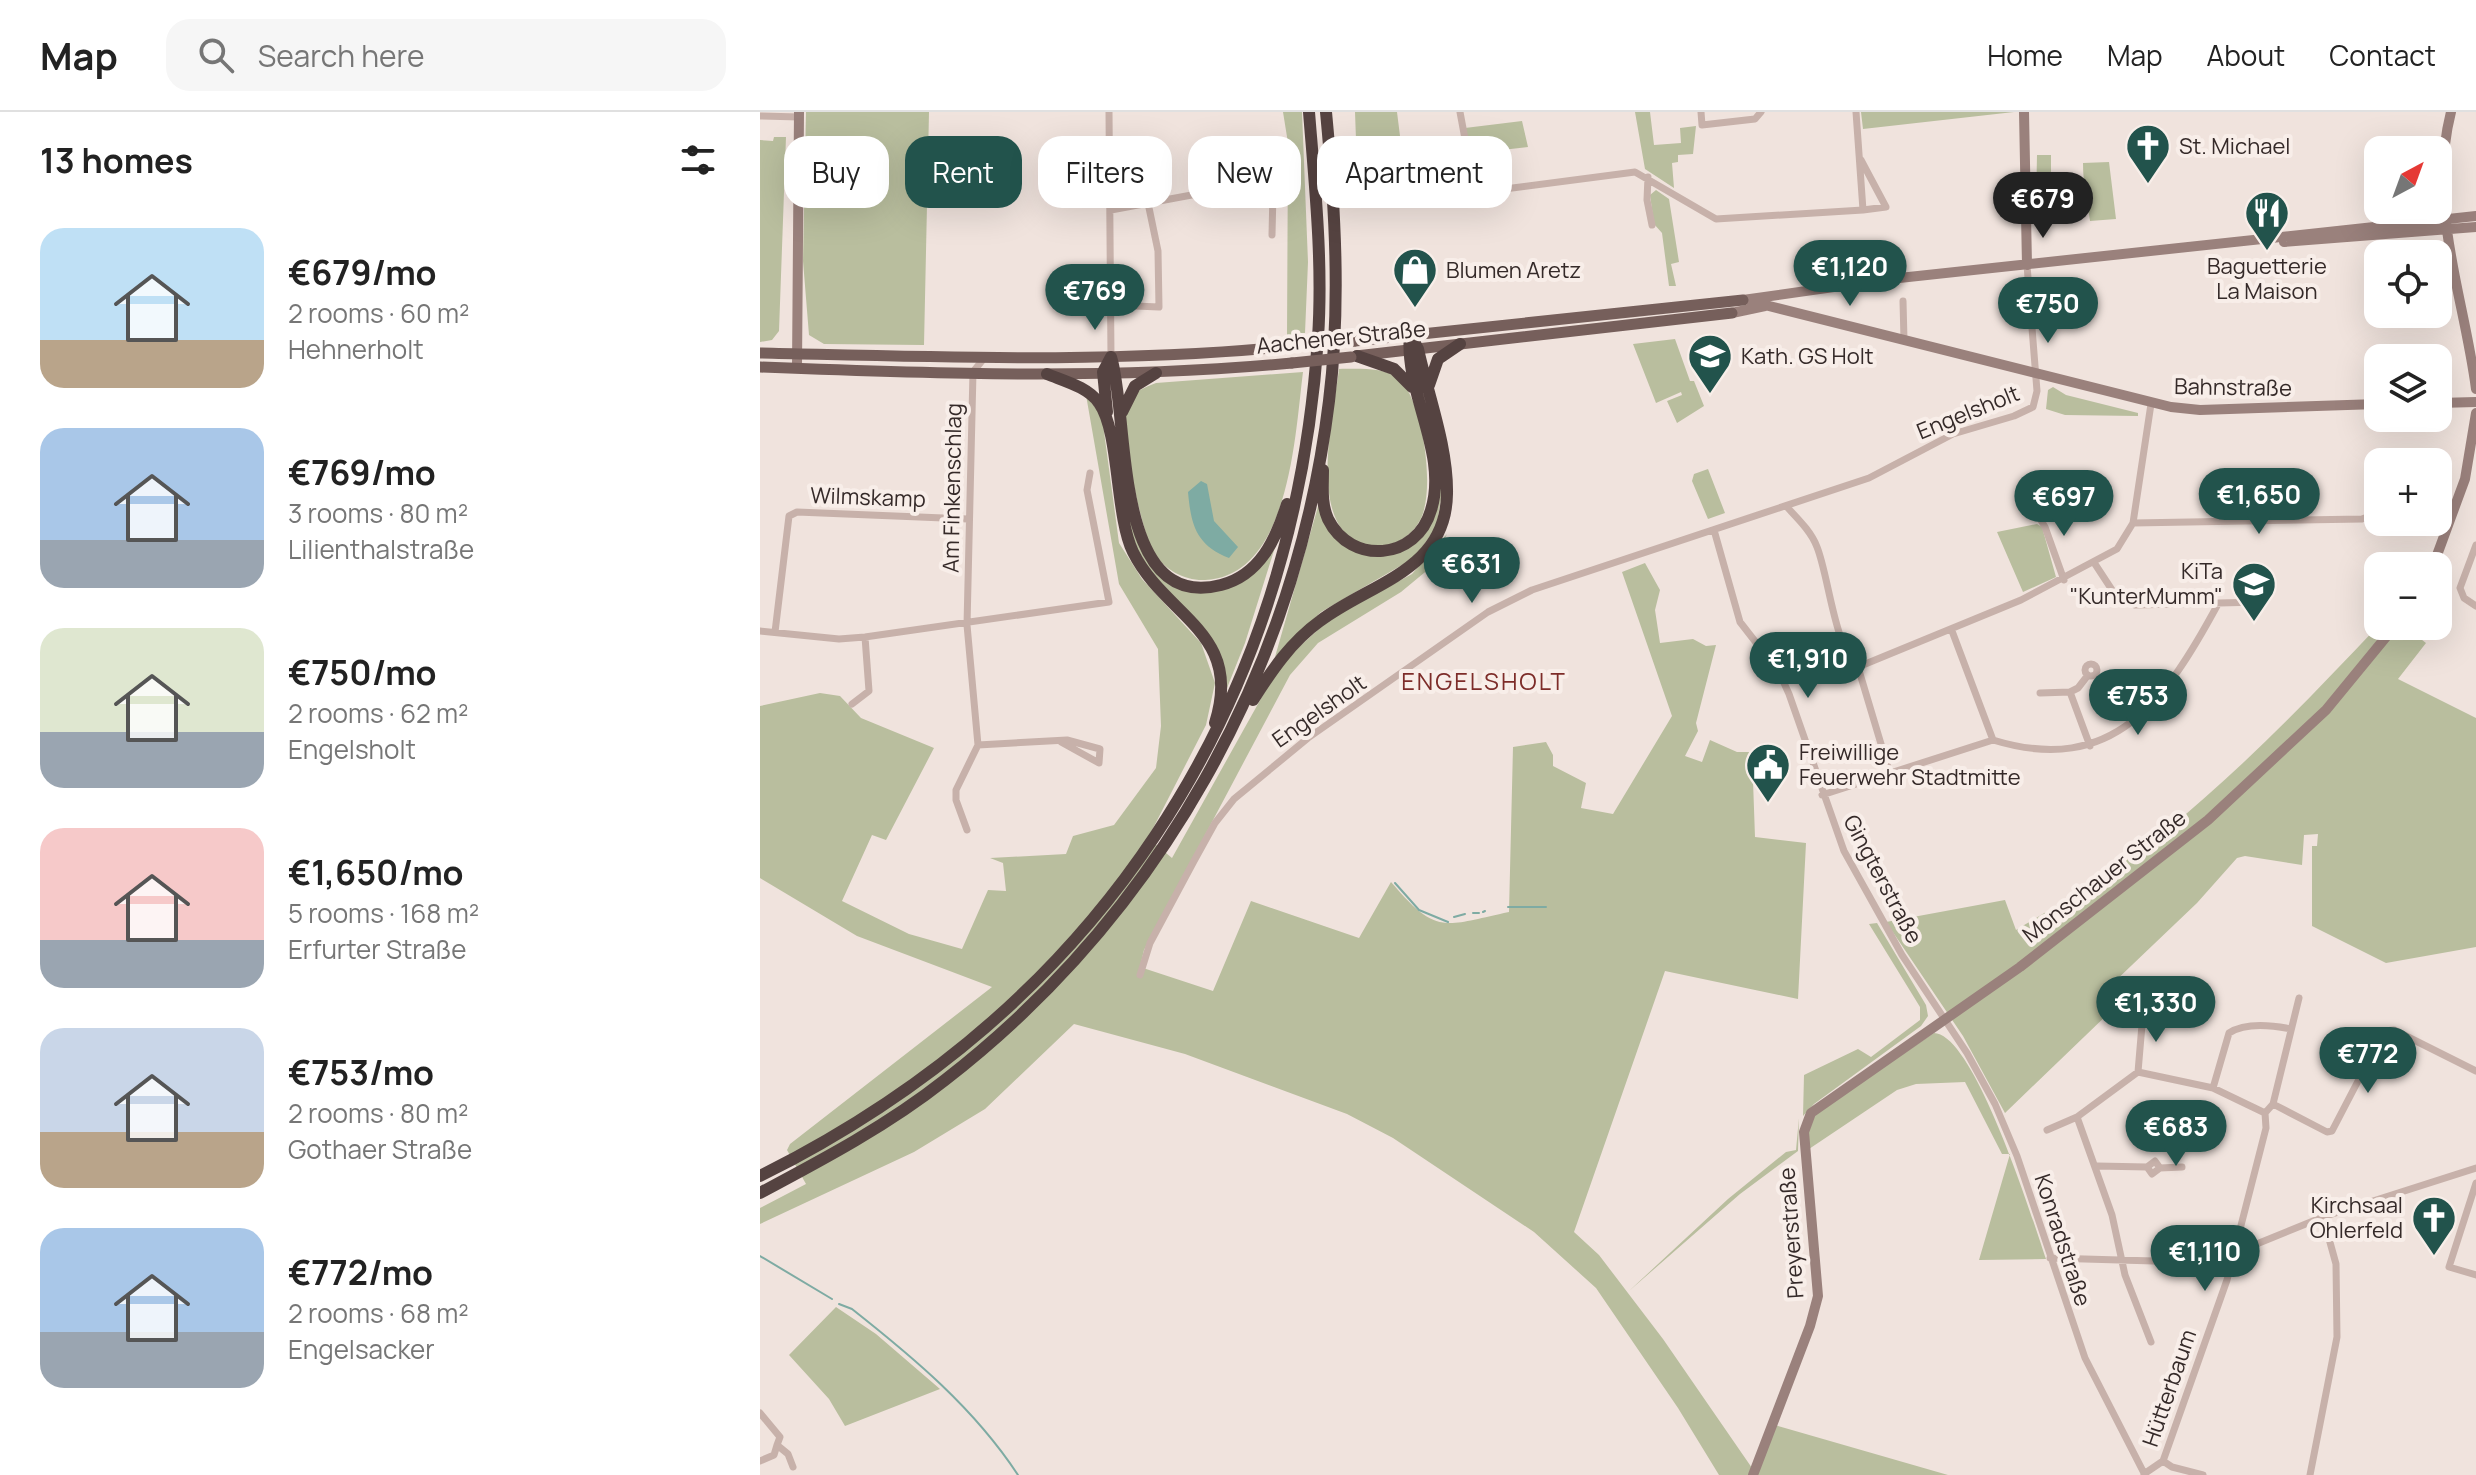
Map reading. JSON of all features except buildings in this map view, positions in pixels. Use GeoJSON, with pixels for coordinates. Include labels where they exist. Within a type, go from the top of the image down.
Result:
{"type":"FeatureCollection","features":[{"type":"Feature","properties":{"kind":"highway"},"geometry":{"type":"LineString","coordinates":[[760,1176],[814,1149],[905,1093],[954,1057],[1024,995],[1127,877],[1206,754],[1262,625],[1293,510],[1304,449],[1319,334],[1318,227],[1309,112]]}},
{"type":"Feature","properties":{"kind":"highway"},"geometry":{"type":"LineString","coordinates":[[1326,112],[1335,273],[1322,495],[1332,525],[1360,549],[1392,551],[1407,544],[1421,531],[1434,500],[1432,460],[1410,334]]}},
{"type":"Feature","properties":{"kind":"highway"},"geometry":{"type":"LineString","coordinates":[[1422,396],[1438,359],[1460,344]]}},
{"type":"Feature","properties":{"kind":"highway"},"geometry":{"type":"LineString","coordinates":[[760,1193],[847,1147],[892,1118],[944,1081],[1028,1009],[1094,940],[1155,862],[1230,736],[1296,641],[1331,613],[1402,574],[1432,545],[1443,524],[1447,495],[1422,396],[1400,373],[1354,356]]}},
{"type":"Feature","properties":{"kind":"highway"},"geometry":{"type":"LineString","coordinates":[[1109,435],[1111,357]]}},
{"type":"Feature","properties":{"kind":"highway"},"geometry":{"type":"LineString","coordinates":[[1110,372],[1141,541],[1162,572],[1192,586],[1226,584],[1245,574],[1260,560],[1281,523],[1304,449]]}},
{"type":"Feature","properties":{"kind":"highway"},"geometry":{"type":"LineString","coordinates":[[1121,419],[1131,391],[1156,373]]}},
{"type":"Feature","properties":{"kind":"highway"},"geometry":{"type":"LineString","coordinates":[[1047,374],[1086,391],[1099,402],[1109,435],[1131,547],[1146,574],[1201,630],[1219,663],[1217,716],[1206,754]]}},
{"type":"Feature","properties":{"kind":"highway"},"geometry":{"type":"LineString","coordinates":[[1230,736],[1263,663],[1294,570],[1325,429]]}},
{"type":"Feature","properties":{"kind":"main road"},"geometry":{"type":"LineString","coordinates":[[2451,112],[2444,150],[2446,225],[2476,389]]}},
{"type":"Feature","properties":{"kind":"main road"},"geometry":{"type":"LineString","coordinates":[[797,368],[799,114]]}},
{"type":"Feature","properties":{"kind":"main road"},"geometry":{"type":"LineString","coordinates":[[2024,114],[2027,265]]}},
{"type":"Feature","properties":{"kind":"main road","name":"Aachener Straße"},"geometry":{"type":"LineString","coordinates":[[2446,225],[2476,216]]}},
{"type":"Feature","properties":{"kind":"main road","name":"Aachener Straße"},"geometry":{"type":"LineString","coordinates":[[760,367],[1047,374],[1156,373],[1292,363],[1732,313],[1922,279],[2027,265],[2275,239],[2446,225],[2476,227]]}},
{"type":"Feature","properties":{"kind":"main road","name":"Aachener Straße"},"geometry":{"type":"LineString","coordinates":[[760,353],[985,357],[1209,355],[1743,300],[1890,279],[1922,279]]}},
{"type":"Feature","properties":{"kind":"main road","name":"Bahnstraße"},"geometry":{"type":"LineString","coordinates":[[1743,300],[2034,371],[2151,404],[2200,410],[2364,404]]}},
{"type":"Feature","properties":{"kind":"main road","name":"Bahnstraße"},"geometry":{"type":"LineString","coordinates":[[1732,313],[1792,312]]}},
{"type":"Feature","properties":{"kind":"main road"},"geometry":{"type":"LineString","coordinates":[[2452,403],[2476,402]]}},
{"type":"Feature","properties":{"kind":"main road"},"geometry":{"type":"LineString","coordinates":[[2438,552],[2465,479],[2476,413]]}},
{"type":"Feature","properties":{"kind":"main road","name":"Monschauer Straße"},"geometry":{"type":"LineString","coordinates":[[1806,1122],[1818,1105],[2097,910],[2251,784],[2335,700],[2384,640]]}},
{"type":"Feature","properties":{"kind":"main road","name":"Preyerstraße"},"geometry":{"type":"LineString","coordinates":[[1753,1475],[1818,1296],[1806,1161],[1806,1122]]}},
{"type":"Feature","properties":{"kind":"street"},"geometry":{"type":"LineString","coordinates":[[1109,112],[1111,357]]}},
{"type":"Feature","properties":{"kind":"street"},"geometry":{"type":"LineString","coordinates":[[1460,112],[1473,182],[1479,189],[1563,183],[1635,172],[1716,219],[1886,207],[1861,160]]}},
{"type":"Feature","properties":{"kind":"street"},"geometry":{"type":"LineString","coordinates":[[1701,112],[1702,125],[1755,119],[1761,112]]}},
{"type":"Feature","properties":{"kind":"street"},"geometry":{"type":"LineString","coordinates":[[1718,112],[1719,123]]}},
{"type":"Feature","properties":{"kind":"street"},"geometry":{"type":"LineString","coordinates":[[1856,112],[1863,210]]}},
{"type":"Feature","properties":{"kind":"street"},"geometry":{"type":"LineString","coordinates":[[760,116],[799,114]]}},
{"type":"Feature","properties":{"kind":"street"},"geometry":{"type":"LineString","coordinates":[[1648,177],[1647,200],[1652,225]]}},
{"type":"Feature","properties":{"kind":"street"},"geometry":{"type":"LineString","coordinates":[[1172,199],[1197,194],[1273,192],[1272,235]]}},
{"type":"Feature","properties":{"kind":"street"},"geometry":{"type":"LineString","coordinates":[[1111,210],[1122,208]]}},
{"type":"Feature","properties":{"kind":"street"},"geometry":{"type":"LineString","coordinates":[[1111,305],[1159,307],[1158,251],[1149,208]]}},
{"type":"Feature","properties":{"kind":"street","name":"Engelsholt"},"geometry":{"type":"LineString","coordinates":[[1140,975],[1150,943],[1215,823],[1229,805],[1275,764],[1511,599],[1869,478],[1953,434],[2033,407],[2037,391],[2027,265]]}},
{"type":"Feature","properties":{"kind":"street"},"geometry":{"type":"LineString","coordinates":[[1903,301],[1904,340]]}},
{"type":"Feature","properties":{"kind":"street","name":"Am Finkenschlag"},"geometry":{"type":"LineString","coordinates":[[978,745],[967,625],[968,519],[973,372],[985,357]]}},
{"type":"Feature","properties":{"kind":"street"},"geometry":{"type":"LineString","coordinates":[[1858,667],[1952,631],[2064,580],[2117,549],[2133,523],[2151,404]]}},
{"type":"Feature","properties":{"kind":"street"},"geometry":{"type":"LineString","coordinates":[[760,631],[839,639],[865,637],[967,625],[1109,602],[1087,490],[1090,473]]}},
{"type":"Feature","properties":{"kind":"street"},"geometry":{"type":"LineString","coordinates":[[1786,506],[1817,546],[1851,661],[1858,667],[1890,774]]}},
{"type":"Feature","properties":{"kind":"street","name":"Wilmskamp"},"geometry":{"type":"LineString","coordinates":[[775,632],[789,516],[797,512],[968,519]]}},
{"type":"Feature","properties":{"kind":"street"},"geometry":{"type":"LineString","coordinates":[[2036,512],[2064,580]]}},
{"type":"Feature","properties":{"kind":"street"},"geometry":{"type":"LineString","coordinates":[[2133,523],[2364,518]]}},
{"type":"Feature","properties":{"kind":"street","name":"Gingterstraße"},"geometry":{"type":"LineString","coordinates":[[1714,530],[1740,622],[1779,672],[1796,710],[1822,795],[1864,890],[1944,1017]]}},
{"type":"Feature","properties":{"kind":"street"},"geometry":{"type":"LineString","coordinates":[[2476,545],[2460,588],[2464,598],[2476,606]]}},
{"type":"Feature","properties":{"kind":"street"},"geometry":{"type":"LineString","coordinates":[[2095,564],[2116,596],[2135,605],[2261,602]]}},
{"type":"Feature","properties":{"kind":"street"},"geometry":{"type":"LineString","coordinates":[[1822,795],[1993,740],[2027,749],[2075,749],[2090,746],[2117,733],[2142,715],[2171,682],[2218,604]]}},
{"type":"Feature","properties":{"kind":"street"},"geometry":{"type":"LineString","coordinates":[[1952,631],[1993,740]]}},
{"type":"Feature","properties":{"kind":"street"},"geometry":{"type":"LineString","coordinates":[[852,704],[869,691],[865,637]]}},
{"type":"Feature","properties":{"kind":"street"},"geometry":{"type":"LineString","coordinates":[[2040,693],[2070,692],[2078,688],[2088,675]]}},
{"type":"Feature","properties":{"kind":"street"},"geometry":{"type":"LineString","coordinates":[[2070,692],[2090,746]]}},
{"type":"Feature","properties":{"kind":"street"},"geometry":{"type":"LineString","coordinates":[[967,830],[956,800],[956,790],[978,745],[1074,741],[1102,751],[1100,761],[1095,764],[1079,749],[1061,742]]}},
{"type":"Feature","properties":{"kind":"street"},"geometry":{"type":"LineString","coordinates":[[2047,1130],[2077,1117],[2138,1072],[2213,1088],[2265,1113],[2273,1104],[2299,998]]}},
{"type":"Feature","properties":{"kind":"street"},"geometry":{"type":"LineString","coordinates":[[2138,1072],[2143,1013]]}},
{"type":"Feature","properties":{"kind":"street","name":"Konradstraße"},"geometry":{"type":"LineString","coordinates":[[1944,1017],[1995,1104],[2012,1143],[2085,1358],[2144,1475]]}},
{"type":"Feature","properties":{"kind":"street"},"geometry":{"type":"LineString","coordinates":[[2213,1088],[2229,1033],[2239,1026],[2275,1025],[2291,1029]]}},
{"type":"Feature","properties":{"kind":"street"},"geometry":{"type":"LineString","coordinates":[[2273,1104],[2327,1132],[2332,1131],[2384,1031],[2394,1030],[2476,1071]]}},
{"type":"Feature","properties":{"kind":"street","name":"Hütterbaum"},"geometry":{"type":"LineString","coordinates":[[2144,1475],[2163,1461],[2227,1280],[2266,1128],[2265,1113]]}},
{"type":"Feature","properties":{"kind":"street"},"geometry":{"type":"LineString","coordinates":[[2077,1117],[2097,1166],[2122,1260],[2151,1342]]}},
{"type":"Feature","properties":{"kind":"street"},"geometry":{"type":"LineString","coordinates":[[2097,1166],[2147,1167],[2152,1174],[2160,1168],[2182,1167]]}},
{"type":"Feature","properties":{"kind":"street"},"geometry":{"type":"LineString","coordinates":[[2050,1258],[2192,1260],[2232,1254],[2323,1217],[2476,1168]]}},
{"type":"Feature","properties":{"kind":"street"},"geometry":{"type":"LineString","coordinates":[[2476,1183],[2449,1267],[2476,1275]]}},
{"type":"Feature","properties":{"kind":"street"},"geometry":{"type":"LineString","coordinates":[[2310,1475],[2337,1337],[2336,1264],[2323,1217]]}},
{"type":"Feature","properties":{"kind":"street"},"geometry":{"type":"LineString","coordinates":[[760,1413],[780,1437],[774,1455],[760,1461]]}},
{"type":"Feature","properties":{"kind":"street"},"geometry":{"type":"LineString","coordinates":[[777,1445],[788,1454],[793,1467]]}},
{"type":"Feature","properties":{"kind":"street"},"geometry":{"type":"LineString","coordinates":[[2163,1461],[2172,1467],[2203,1475]]}},
{"type":"Feature","properties":{"kind":"green space"},"geometry":{"type":"Polygon","coordinates":[[[806,112],[929,112],[928,136],[905,136],[905,208],[927,208],[924,345],[824,344],[809,335],[803,261],[804,208],[889,208],[889,136],[806,136],[806,112]]]}},
{"type":"Feature","properties":{"kind":"green space"},"geometry":{"type":"Polygon","coordinates":[[[1283,112],[1302,112],[1308,262],[1305,333],[1287,336],[1288,208],[1301,208],[1301,136],[1287,136],[1283,112]]]}},
{"type":"Feature","properties":{"kind":"green space"},"geometry":{"type":"Polygon","coordinates":[[[1355,112],[1397,112],[1400,136],[1356,136],[1355,112]]]}},
{"type":"Feature","properties":{"kind":"green space"},"geometry":{"type":"Polygon","coordinates":[[[1635,112],[1650,112],[1654,145],[1681,143],[1680,128],[1696,126],[1693,154],[1678,155],[1678,162],[1672,163],[1674,188],[1645,169],[1635,112]]]}},
{"type":"Feature","properties":{"kind":"green space"},"geometry":{"type":"Polygon","coordinates":[[[1861,112],[2014,112],[1863,129],[1861,112]]]}},
{"type":"Feature","properties":{"kind":"green space"},"geometry":{"type":"Polygon","coordinates":[[[1522,121],[1528,147],[1512,149],[1512,136],[1467,136],[1465,128],[1522,121]]]}},
{"type":"Feature","properties":{"kind":"green space"},"geometry":{"type":"Polygon","coordinates":[[[774,137],[784,137],[779,331],[772,340],[760,342],[760,140],[773,141],[774,137]]]}},
{"type":"Feature","properties":{"kind":"green space"},"geometry":{"type":"Polygon","coordinates":[[[2037,155],[2051,155],[2051,207],[2036,205],[2037,155]]]}},
{"type":"Feature","properties":{"kind":"green space"},"geometry":{"type":"Polygon","coordinates":[[[2109,162],[2116,219],[2090,221],[2083,163],[2109,162]]]}},
{"type":"Feature","properties":{"kind":"green space"},"geometry":{"type":"Polygon","coordinates":[[[1656,190],[1669,199],[1679,262],[1671,264],[1676,286],[1669,286],[1662,233],[1654,224],[1650,195],[1656,190]]]}},
{"type":"Feature","properties":{"kind":"green space"},"geometry":{"type":"Polygon","coordinates":[[[1675,339],[1690,381],[1694,381],[1704,406],[1677,423],[1667,401],[1682,395],[1681,392],[1656,403],[1633,344],[1675,339]]]}},
{"type":"Feature","properties":{"kind":"green space"},"geometry":{"type":"Polygon","coordinates":[[[1339,369],[1370,369],[1392,374],[1407,389],[1414,405],[1425,447],[1427,490],[1419,522],[1406,537],[1394,543],[1374,546],[1352,539],[1337,522],[1330,499],[1328,472],[1339,369]]]}},
{"type":"Feature","properties":{"kind":"green space"},"geometry":{"type":"Polygon","coordinates":[[[1303,372],[1291,464],[1283,498],[1271,529],[1255,555],[1233,572],[1205,580],[1190,579],[1170,569],[1154,553],[1138,502],[1126,434],[1130,400],[1139,390],[1156,383],[1303,372]]]}},
{"type":"Feature","properties":{"kind":"green space"},"geometry":{"type":"Polygon","coordinates":[[[2053,387],[2066,395],[2138,413],[2138,416],[2065,415],[2046,409],[2048,390],[2053,387]]]}},
{"type":"Feature","properties":{"kind":"green space"},"geometry":{"type":"Polygon","coordinates":[[[1086,395],[1102,417],[1119,543],[1142,579],[1201,643],[1215,683],[1206,725],[1148,838],[1172,858],[1268,686],[1288,657],[1331,618],[1412,574],[1447,534],[1430,568],[1401,592],[1318,643],[1290,675],[1144,950],[1140,967],[1213,991],[1251,901],[1359,938],[1391,882],[1420,911],[1442,922],[1469,921],[1509,912],[1513,747],[1546,742],[1553,755],[1553,766],[1586,783],[1581,808],[1613,814],[1672,716],[1622,572],[1645,563],[1660,590],[1655,610],[1660,643],[1693,639],[1706,646],[1716,645],[1696,723],[1698,731],[1685,756],[1702,762],[1710,740],[1737,752],[1752,752],[1755,837],[1806,843],[1798,999],[1665,971],[1574,1232],[1599,1255],[1663,1339],[1752,1468],[1749,1475],[1719,1475],[1678,1408],[1596,1288],[1534,1232],[1393,1138],[1347,1114],[1185,1054],[1074,1024],[985,1109],[914,1152],[760,1224],[760,1208],[806,1184],[787,1150],[790,1144],[992,987],[857,936],[760,878],[760,706],[820,693],[840,696],[861,718],[934,748],[886,840],[872,835],[842,901],[909,934],[962,949],[988,890],[1006,891],[1003,863],[990,858],[1066,854],[1073,836],[1114,825],[1156,768],[1161,726],[1158,649],[1119,584],[1086,395]]]}},
{"type":"Feature","properties":{"kind":"green space"},"geometry":{"type":"Polygon","coordinates":[[[1122,456],[1138,540],[1188,589],[1223,589],[1276,544],[1245,643],[1227,688],[1223,665],[1206,630],[1154,576],[1135,547],[1126,508],[1122,456]]]}},
{"type":"Feature","properties":{"kind":"green space"},"geometry":{"type":"Polygon","coordinates":[[[1708,469],[1725,513],[1708,519],[1692,481],[1694,474],[1708,469]]]}},
{"type":"Feature","properties":{"kind":"green space"},"geometry":{"type":"Polygon","coordinates":[[[1439,483],[1443,488],[1436,528],[1414,558],[1321,612],[1275,657],[1319,503],[1348,547],[1406,549],[1439,483]]]}},
{"type":"Feature","properties":{"kind":"green space"},"geometry":{"type":"Polygon","coordinates":[[[2037,524],[2042,527],[2056,577],[2023,592],[1997,532],[2037,524]]]}},
{"type":"Feature","properties":{"kind":"green space"},"geometry":{"type":"Polygon","coordinates":[[[2365,640],[2422,640],[2426,643],[2398,679],[2476,718],[2476,947],[2386,963],[2312,926],[2312,846],[2317,846],[2318,834],[2304,835],[2302,865],[2245,856],[2237,858],[2197,903],[2110,986],[2101,997],[2111,1011],[2005,1113],[1963,1036],[1886,922],[2005,900],[2016,930],[2091,884],[2163,833],[2220,785],[2365,640]]]}},
{"type":"Feature","properties":{"kind":"green space"},"geometry":{"type":"Polygon","coordinates":[[[1877,923],[1926,1005],[1928,1016],[1921,1026],[1814,1104],[1803,1116],[1804,1075],[1858,1049],[1871,1057],[1920,1020],[1920,1007],[1869,924],[1877,923]]]}},
{"type":"Feature","properties":{"kind":"green space"},"geometry":{"type":"Polygon","coordinates":[[[1934,1033],[1950,1041],[1967,1063],[2009,1154],[2002,1154],[1965,1082],[1916,1084],[1897,1090],[1809,1149],[1809,1127],[1817,1112],[1934,1033]]]}},
{"type":"Feature","properties":{"kind":"green space"},"geometry":{"type":"Polygon","coordinates":[[[1799,1118],[1798,1151],[1740,1194],[1629,1291],[1728,1199],[1786,1152],[1796,1150],[1799,1118]]]}},
{"type":"Feature","properties":{"kind":"green space"},"geometry":{"type":"Polygon","coordinates":[[[2010,1155],[2029,1208],[2046,1259],[1979,1260],[2010,1155]]]}},
{"type":"Feature","properties":{"kind":"green space"},"geometry":{"type":"Polygon","coordinates":[[[836,1307],[876,1334],[940,1389],[845,1426],[829,1399],[789,1355],[836,1307]]]}},
{"type":"Feature","properties":{"kind":"green space"},"geometry":{"type":"Polygon","coordinates":[[[1778,1426],[1948,1475],[1757,1475],[1778,1426]]]}},
{"type":"Feature","properties":{"kind":"water"},"geometry":{"type":"Polygon","coordinates":[[[1201,481],[1207,484],[1214,521],[1238,547],[1229,558],[1209,547],[1194,524],[1188,492],[1201,481]]]}},
{"type":"Feature","properties":{"kind":"waterway"},"geometry":{"type":"LineString","coordinates":[[1395,883],[1419,910],[1448,922]]}},
{"type":"Feature","properties":{"kind":"waterway"},"geometry":{"type":"LineString","coordinates":[[1508,907],[1546,907]]}},
{"type":"Feature","properties":{"kind":"waterway"},"geometry":{"type":"LineString","coordinates":[[1473,913],[1479,913]]}},
{"type":"Feature","properties":{"kind":"waterway"},"geometry":{"type":"LineString","coordinates":[[1454,917],[1465,914]]}},
{"type":"Feature","properties":{"kind":"waterway"},"geometry":{"type":"LineString","coordinates":[[760,1256],[832,1299]]}},
{"type":"Feature","properties":{"kind":"waterway"},"geometry":{"type":"LineString","coordinates":[[839,1304],[852,1309],[942,1385],[982,1428],[1018,1475]]}},
{"type":"Feature","properties":{"kind":"place","name":"St. Michael"},"geometry":{"type":"Point","coordinates":[2148,185]}},
{"type":"Feature","properties":{"kind":"place","name":"Baguetterie La Maison"},"geometry":{"type":"Point","coordinates":[2267,252]}},
{"type":"Feature","properties":{"kind":"place","name":"Blumen Aretz"},"geometry":{"type":"Point","coordinates":[1415,309]}},
{"type":"Feature","properties":{"kind":"place","name":"Kath. GS Holt"},"geometry":{"type":"Point","coordinates":[1710,395]}},
{"type":"Feature","properties":{"kind":"place","name":"KiTa \"KunterMumm\""},"geometry":{"type":"Point","coordinates":[2254,623]}},
{"type":"Feature","properties":{"kind":"place","name":"Freiwillige Feuerwehr Stadtmitte"},"geometry":{"type":"Point","coordinates":[1768,804]}},
{"type":"Feature","properties":{"kind":"place","name":"Kirchsaal Ohlerfeld"},"geometry":{"type":"Point","coordinates":[2434,1257]}},
{"type":"Feature","properties":{"kind":"district","name":"ENGELSHOLT"},"geometry":{"type":"Point","coordinates":[1484,682]}}]}
